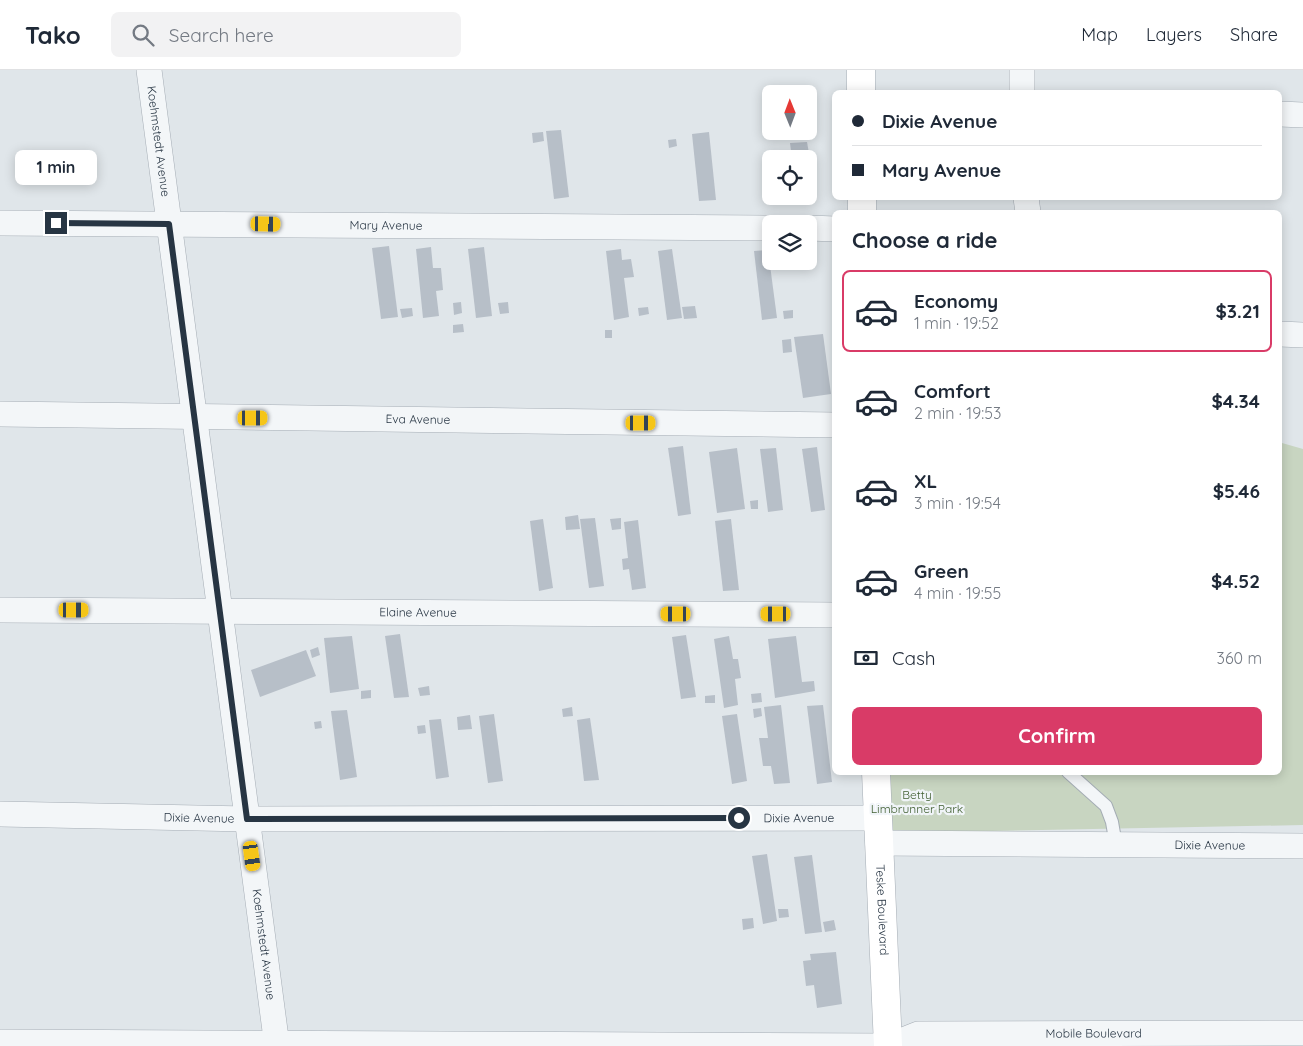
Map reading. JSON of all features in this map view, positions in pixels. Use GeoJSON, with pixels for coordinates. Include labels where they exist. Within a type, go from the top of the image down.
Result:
{"type":"FeatureCollection","features":[{"type":"Feature","properties":{"kind":"street","name":"Koehmstedt Avenue"},"geometry":{"type":"LineString","coordinates":[[149,70],[277,1044]]}},
{"type":"Feature","properties":{"kind":"street"},"geometry":{"type":"LineString","coordinates":[[861,70],[861,90]]}},
{"type":"Feature","properties":{"kind":"street"},"geometry":{"type":"LineString","coordinates":[[1022,70],[1022,90]]}},
{"type":"Feature","properties":{"kind":"street"},"geometry":{"type":"LineString","coordinates":[[1282,114],[1303,114]]}},
{"type":"Feature","properties":{"kind":"street","name":"Mary Avenue"},"geometry":{"type":"LineString","coordinates":[[0,223],[762,228]]}},
{"type":"Feature","properties":{"kind":"street"},"geometry":{"type":"LineString","coordinates":[[817,228],[832,229]]}},
{"type":"Feature","properties":{"kind":"street"},"geometry":{"type":"LineString","coordinates":[[1282,334],[1303,335]]}},
{"type":"Feature","properties":{"kind":"street","name":"Eva Avenue"},"geometry":{"type":"LineString","coordinates":[[0,414],[832,425]]}},
{"type":"Feature","properties":{"kind":"street","name":"Elaine Avenue"},"geometry":{"type":"LineString","coordinates":[[0,610],[832,615]]}},
{"type":"Feature","properties":{"kind":"street","name":"Teske Boulevard"},"geometry":{"type":"LineString","coordinates":[[876,775],[888,1046]]}},
{"type":"Feature","properties":{"kind":"street","name":"Dixie Avenue"},"geometry":{"type":"LineString","coordinates":[[0,814],[878,830],[1116,845],[1303,846]]}},
{"type":"Feature","properties":{"kind":"street","name":"Mobile Boulevard"},"geometry":{"type":"LineString","coordinates":[[888,1046],[918,1034],[1303,1032]]}},
{"type":"Feature","properties":{"kind":"street"},"geometry":{"type":"LineString","coordinates":[[0,1042],[888,1046]]}},
{"type":"Feature","properties":{"kind":"lane"},"geometry":{"type":"LineString","coordinates":[[1071,775],[1106,806],[1112,822],[1116,845]]}},
{"type":"Feature","properties":{"kind":"green space","name":"Betty Limbrunner Park"},"geometry":{"type":"Polygon","coordinates":[[[1282,443],[1303,449],[1303,825],[887,833],[886,775],[1282,775],[1282,443]]]}},
{"type":"Feature","properties":{"kind":"building"},"geometry":{"type":"Polygon","coordinates":[[[561,130],[569,197],[554,199],[546,131],[561,130]]]}},
{"type":"Feature","properties":{"kind":"building"},"geometry":{"type":"Polygon","coordinates":[[[543,132],[544,141],[533,143],[532,133],[543,132]]]}},
{"type":"Feature","properties":{"kind":"building"},"geometry":{"type":"Polygon","coordinates":[[[709,132],[716,200],[699,201],[692,134],[709,132]]]}},
{"type":"Feature","properties":{"kind":"building"},"geometry":{"type":"Polygon","coordinates":[[[676,139],[677,146],[669,148],[668,140],[676,139]]]}},
{"type":"Feature","properties":{"kind":"building"},"geometry":{"type":"Polygon","coordinates":[[[807,142],[808,150],[791,150],[790,143],[807,142]]]}},
{"type":"Feature","properties":{"kind":"building"},"geometry":{"type":"Polygon","coordinates":[[[389,246],[398,317],[381,319],[372,248],[389,246]]]}},
{"type":"Feature","properties":{"kind":"building"},"geometry":{"type":"Polygon","coordinates":[[[431,247],[433,268],[441,268],[443,290],[436,291],[439,316],[423,318],[416,249],[431,247]]]}},
{"type":"Feature","properties":{"kind":"building"},"geometry":{"type":"Polygon","coordinates":[[[484,247],[492,316],[476,318],[468,249],[484,247]]]}},
{"type":"Feature","properties":{"kind":"building"},"geometry":{"type":"Polygon","coordinates":[[[621,249],[622,260],[631,259],[634,277],[624,278],[629,317],[614,320],[606,251],[621,249]]]}},
{"type":"Feature","properties":{"kind":"building"},"geometry":{"type":"Polygon","coordinates":[[[672,249],[682,318],[667,320],[658,251],[672,249]]]}},
{"type":"Feature","properties":{"kind":"building"},"geometry":{"type":"Polygon","coordinates":[[[762,250],[762,270],[771,270],[777,318],[762,320],[754,251],[762,250]]]}},
{"type":"Feature","properties":{"kind":"building"},"geometry":{"type":"Polygon","coordinates":[[[461,302],[462,313],[454,315],[453,303],[461,302]]]}},
{"type":"Feature","properties":{"kind":"building"},"geometry":{"type":"Polygon","coordinates":[[[508,302],[509,313],[500,314],[498,303],[508,302]]]}},
{"type":"Feature","properties":{"kind":"building"},"geometry":{"type":"Polygon","coordinates":[[[695,306],[697,318],[684,319],[682,307],[695,306]]]}},
{"type":"Feature","properties":{"kind":"building"},"geometry":{"type":"Polygon","coordinates":[[[648,307],[649,314],[639,316],[638,308],[648,307]]]}},
{"type":"Feature","properties":{"kind":"building"},"geometry":{"type":"Polygon","coordinates":[[[412,308],[413,316],[402,318],[400,309],[412,308]]]}},
{"type":"Feature","properties":{"kind":"building"},"geometry":{"type":"Polygon","coordinates":[[[793,310],[793,318],[784,319],[783,311],[793,310]]]}},
{"type":"Feature","properties":{"kind":"building"},"geometry":{"type":"Polygon","coordinates":[[[463,324],[464,332],[453,333],[453,325],[463,324]]]}},
{"type":"Feature","properties":{"kind":"building"},"geometry":{"type":"Polygon","coordinates":[[[605,330],[612,330],[612,338],[605,338],[605,330]]]}},
{"type":"Feature","properties":{"kind":"building"},"geometry":{"type":"Polygon","coordinates":[[[823,334],[831,394],[803,398],[794,337],[823,334]]]}},
{"type":"Feature","properties":{"kind":"building"},"geometry":{"type":"Polygon","coordinates":[[[791,339],[792,352],[783,353],[782,340],[791,339]]]}},
{"type":"Feature","properties":{"kind":"building"},"geometry":{"type":"Polygon","coordinates":[[[683,446],[691,514],[678,516],[668,448],[683,446]]]}},
{"type":"Feature","properties":{"kind":"building"},"geometry":{"type":"Polygon","coordinates":[[[817,447],[825,510],[811,512],[802,449],[817,447]]]}},
{"type":"Feature","properties":{"kind":"building"},"geometry":{"type":"Polygon","coordinates":[[[737,448],[745,509],[717,513],[709,452],[737,448]]]}},
{"type":"Feature","properties":{"kind":"building"},"geometry":{"type":"Polygon","coordinates":[[[776,448],[783,510],[768,512],[760,449],[776,448]]]}},
{"type":"Feature","properties":{"kind":"building"},"geometry":{"type":"Polygon","coordinates":[[[758,500],[758,509],[751,509],[750,501],[758,500]]]}},
{"type":"Feature","properties":{"kind":"building"},"geometry":{"type":"Polygon","coordinates":[[[578,515],[580,529],[566,530],[565,517],[578,515]]]}},
{"type":"Feature","properties":{"kind":"building"},"geometry":{"type":"Polygon","coordinates":[[[595,518],[604,586],[589,588],[580,519],[595,518]]]}},
{"type":"Feature","properties":{"kind":"building"},"geometry":{"type":"Polygon","coordinates":[[[621,518],[621,529],[612,530],[610,519],[621,518]]]}},
{"type":"Feature","properties":{"kind":"building"},"geometry":{"type":"Polygon","coordinates":[[[543,519],[553,588],[539,591],[530,521],[543,519]]]}},
{"type":"Feature","properties":{"kind":"building"},"geometry":{"type":"Polygon","coordinates":[[[731,519],[739,590],[723,591],[715,521],[731,519]]]}},
{"type":"Feature","properties":{"kind":"building"},"geometry":{"type":"Polygon","coordinates":[[[638,520],[646,588],[632,590],[629,569],[623,570],[622,559],[628,558],[624,522],[638,520]]]}},
{"type":"Feature","properties":{"kind":"building"},"geometry":{"type":"Polygon","coordinates":[[[400,634],[409,697],[394,698],[385,636],[400,634]]]}},
{"type":"Feature","properties":{"kind":"building"},"geometry":{"type":"Polygon","coordinates":[[[686,635],[696,697],[681,699],[672,637],[686,635]]]}},
{"type":"Feature","properties":{"kind":"building"},"geometry":{"type":"Polygon","coordinates":[[[352,636],[359,689],[330,693],[324,638],[352,636]]]}},
{"type":"Feature","properties":{"kind":"building"},"geometry":{"type":"Polygon","coordinates":[[[729,636],[733,659],[738,659],[741,678],[735,679],[738,705],[724,708],[714,639],[729,636]]]}},
{"type":"Feature","properties":{"kind":"building"},"geometry":{"type":"Polygon","coordinates":[[[796,636],[802,682],[814,681],[815,691],[775,698],[768,639],[796,636]]]}},
{"type":"Feature","properties":{"kind":"building"},"geometry":{"type":"Polygon","coordinates":[[[318,647],[320,655],[312,658],[310,650],[318,647]]]}},
{"type":"Feature","properties":{"kind":"building"},"geometry":{"type":"Polygon","coordinates":[[[306,650],[316,676],[260,697],[251,670],[306,650]]]}},
{"type":"Feature","properties":{"kind":"building"},"geometry":{"type":"Polygon","coordinates":[[[429,686],[430,695],[420,696],[418,688],[429,686]]]}},
{"type":"Feature","properties":{"kind":"building"},"geometry":{"type":"Polygon","coordinates":[[[371,690],[371,698],[361,699],[361,691],[371,690]]]}},
{"type":"Feature","properties":{"kind":"building"},"geometry":{"type":"Polygon","coordinates":[[[761,693],[762,702],[752,703],[751,694],[761,693]]]}},
{"type":"Feature","properties":{"kind":"building"},"geometry":{"type":"Polygon","coordinates":[[[715,695],[715,703],[705,703],[705,696],[715,695]]]}},
{"type":"Feature","properties":{"kind":"building"},"geometry":{"type":"Polygon","coordinates":[[[781,705],[790,783],[774,784],[771,766],[763,766],[759,738],[768,738],[764,707],[781,705]]]}},
{"type":"Feature","properties":{"kind":"building"},"geometry":{"type":"Polygon","coordinates":[[[823,705],[832,782],[817,784],[807,706],[823,705]]]}},
{"type":"Feature","properties":{"kind":"building"},"geometry":{"type":"Polygon","coordinates":[[[572,707],[573,716],[563,717],[562,709],[572,707]]]}},
{"type":"Feature","properties":{"kind":"building"},"geometry":{"type":"Polygon","coordinates":[[[761,708],[762,716],[754,718],[753,709],[761,708]]]}},
{"type":"Feature","properties":{"kind":"building"},"geometry":{"type":"Polygon","coordinates":[[[347,710],[357,777],[340,780],[331,711],[347,710]]]}},
{"type":"Feature","properties":{"kind":"building"},"geometry":{"type":"Polygon","coordinates":[[[494,714],[503,781],[488,783],[479,716],[494,714]]]}},
{"type":"Feature","properties":{"kind":"building"},"geometry":{"type":"Polygon","coordinates":[[[737,714],[747,781],[732,784],[722,716],[737,714]]]}},
{"type":"Feature","properties":{"kind":"building"},"geometry":{"type":"Polygon","coordinates":[[[470,715],[472,729],[458,730],[457,717],[470,715]]]}},
{"type":"Feature","properties":{"kind":"building"},"geometry":{"type":"Polygon","coordinates":[[[590,718],[599,780],[584,781],[577,720],[590,718]]]}},
{"type":"Feature","properties":{"kind":"building"},"geometry":{"type":"Polygon","coordinates":[[[441,719],[449,777],[436,779],[429,720],[441,719]]]}},
{"type":"Feature","properties":{"kind":"building"},"geometry":{"type":"Polygon","coordinates":[[[321,721],[322,728],[315,729],[314,722],[321,721]]]}},
{"type":"Feature","properties":{"kind":"building"},"geometry":{"type":"Polygon","coordinates":[[[425,725],[426,733],[418,734],[417,726],[425,725]]]}},
{"type":"Feature","properties":{"kind":"building"},"geometry":{"type":"Polygon","coordinates":[[[767,854],[777,921],[763,924],[752,856],[767,854]]]}},
{"type":"Feature","properties":{"kind":"building"},"geometry":{"type":"Polygon","coordinates":[[[812,855],[822,932],[805,934],[794,857],[812,855]]]}},
{"type":"Feature","properties":{"kind":"building"},"geometry":{"type":"Polygon","coordinates":[[[778,909],[788,909],[789,917],[779,918],[778,909]]]}},
{"type":"Feature","properties":{"kind":"building"},"geometry":{"type":"Polygon","coordinates":[[[753,918],[754,928],[743,930],[742,919],[753,918]]]}},
{"type":"Feature","properties":{"kind":"building"},"geometry":{"type":"Polygon","coordinates":[[[834,920],[836,930],[825,932],[823,922],[834,920]]]}},
{"type":"Feature","properties":{"kind":"building"},"geometry":{"type":"Polygon","coordinates":[[[836,952],[842,1004],[817,1008],[814,985],[806,986],[803,961],[811,960],[810,954],[836,952]]]}},
{"type":"Feature","properties":{"kind":"route"},"geometry":{"type":"LineString","coordinates":[[56,223],[169,224],[247,819],[739,818]]}}]}
